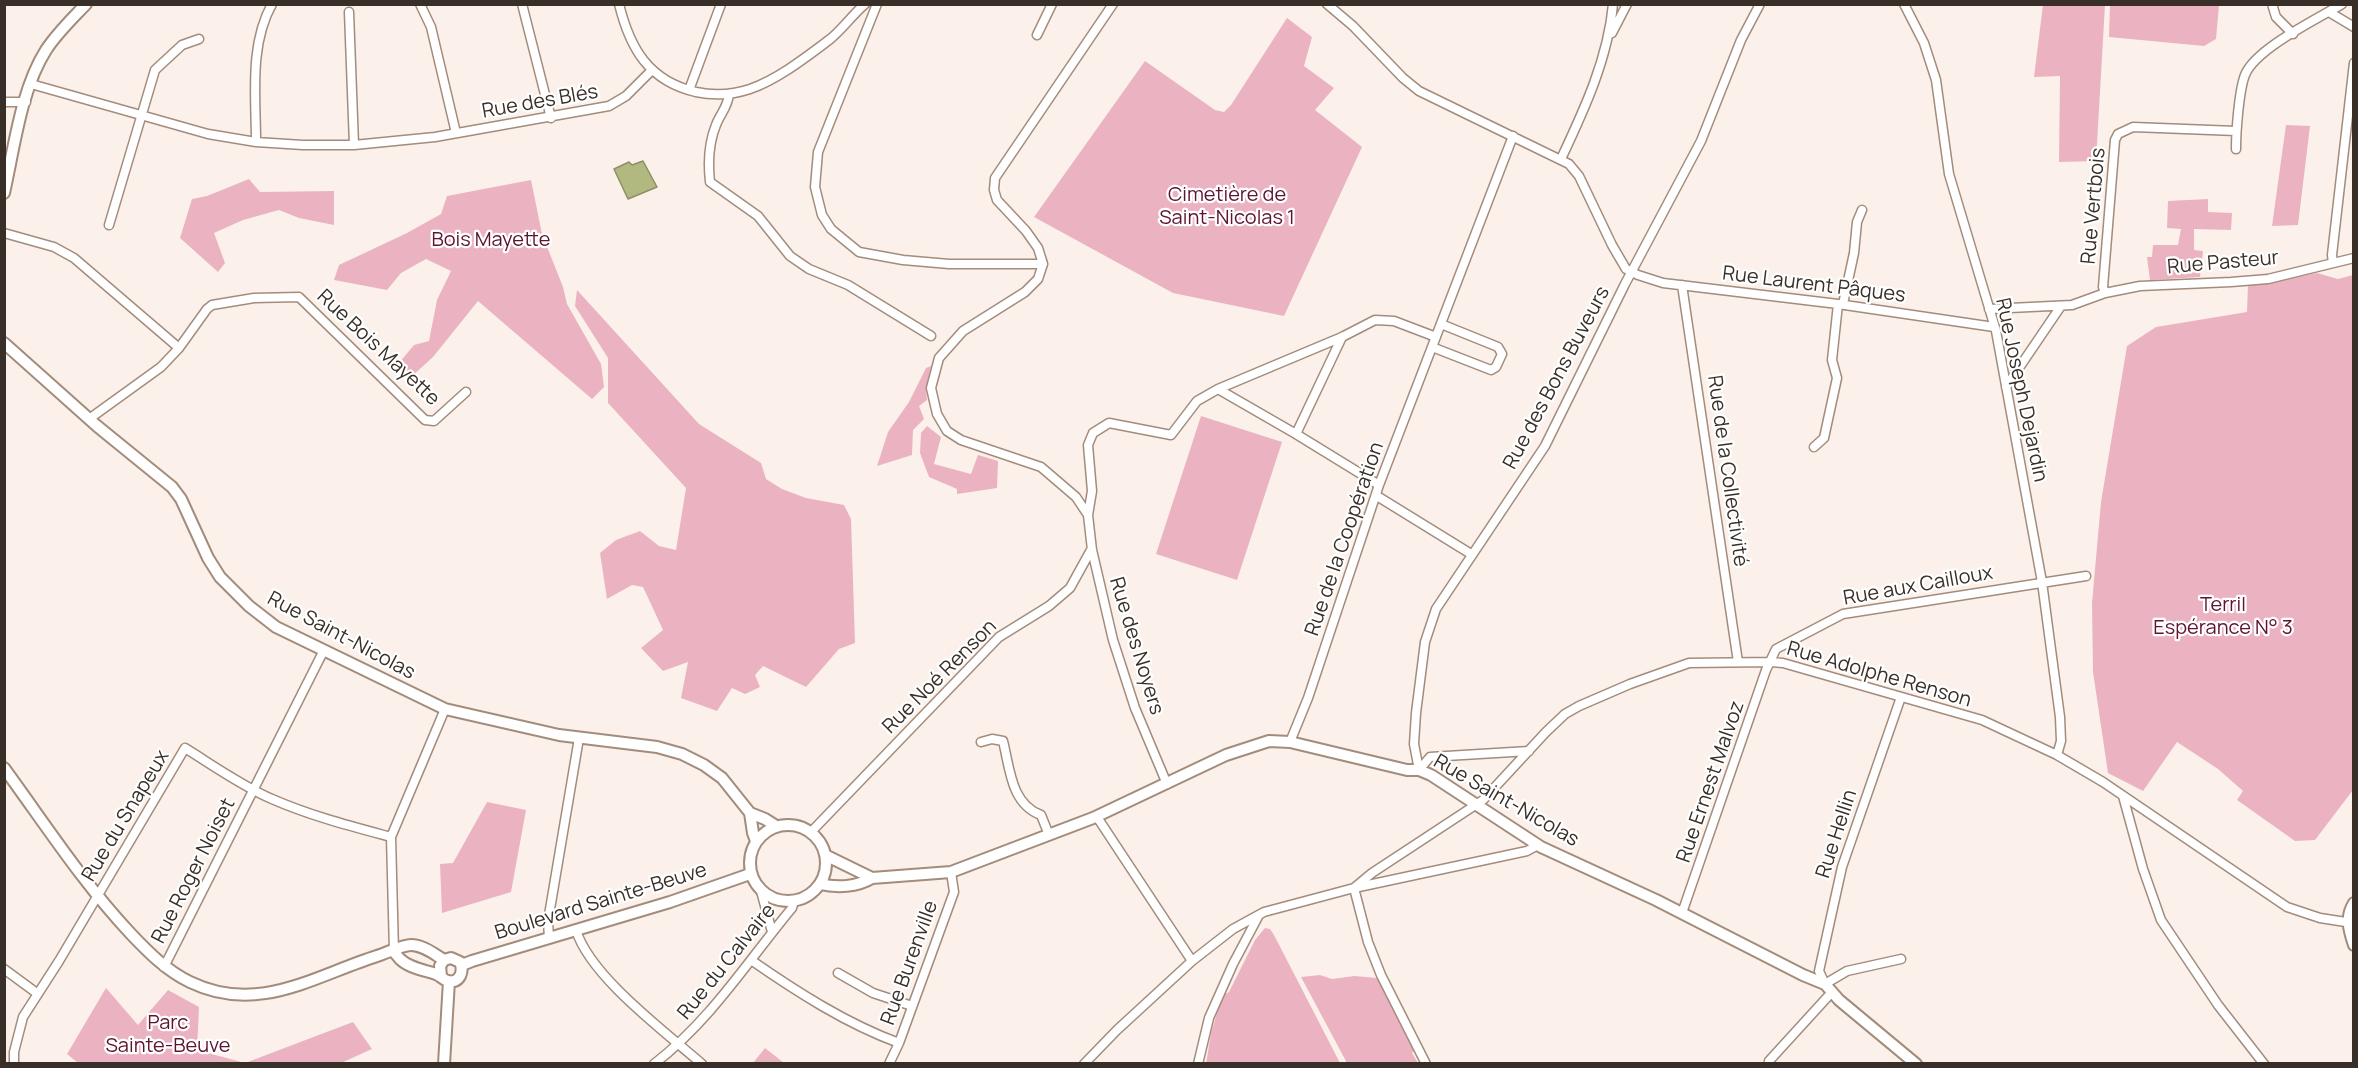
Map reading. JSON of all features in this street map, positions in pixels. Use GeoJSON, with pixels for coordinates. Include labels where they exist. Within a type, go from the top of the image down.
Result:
{"type":"FeatureCollection","features":[{"type":"Feature","properties":{"kind":"street"},"geometry":{"type":"LineString","coordinates":[[4,194],[26,102],[39,62],[49,45],[86,4]]}},
{"type":"Feature","properties":{"kind":"street"},"geometry":{"type":"LineString","coordinates":[[256,142],[257,44],[261,26],[272,4]]}},
{"type":"Feature","properties":{"kind":"street"},"geometry":{"type":"LineString","coordinates":[[420,4],[431,27],[456,133]]}},
{"type":"Feature","properties":{"kind":"street"},"geometry":{"type":"LineString","coordinates":[[522,4],[550,118]]}},
{"type":"Feature","properties":{"kind":"street"},"geometry":{"type":"LineString","coordinates":[[619,4],[629,37],[641,58],[652,70],[669,83],[713,95],[753,88],[779,75],[831,39],[865,4]]}},
{"type":"Feature","properties":{"kind":"street"},"geometry":{"type":"LineString","coordinates":[[689,90],[722,4]]}},
{"type":"Feature","properties":{"kind":"street"},"geometry":{"type":"LineString","coordinates":[[877,4],[818,152],[815,187],[822,215],[831,229],[859,252],[903,260],[949,264],[1043,264]]}},
{"type":"Feature","properties":{"kind":"street"},"geometry":{"type":"LineString","coordinates":[[1036,35],[1052,4]]}},
{"type":"Feature","properties":{"kind":"street"},"geometry":{"type":"LineString","coordinates":[[1088,515],[1076,497],[1041,467],[961,440],[947,431],[937,414],[931,388],[939,358],[963,331],[1024,292],[1038,279],[1043,264],[1038,248],[1026,231],[997,200],[994,190],[995,178],[1113,4]]}},
{"type":"Feature","properties":{"kind":"street"},"geometry":{"type":"LineString","coordinates":[[1327,4],[1353,26],[1403,78],[1419,91],[1569,164],[1579,177],[1612,245],[1626,269],[1631,272]]}},
{"type":"Feature","properties":{"kind":"street"},"geometry":{"type":"LineString","coordinates":[[1561,159],[1589,94],[1607,39],[1613,4]]}},
{"type":"Feature","properties":{"kind":"street"},"geometry":{"type":"LineString","coordinates":[[1607,39],[1627,4]]}},
{"type":"Feature","properties":{"kind":"street","name":"Rue des Bons Buveurs"},"geometry":{"type":"LineString","coordinates":[[1419,770],[1413,744],[1428,631],[1436,609],[1545,446],[1631,272],[1701,141],[1741,40],[1760,4]]}},
{"type":"Feature","properties":{"kind":"street","name":"Rue Joseph Dejardin"},"geometry":{"type":"LineString","coordinates":[[1904,4],[1924,43],[1936,80],[1949,174],[1994,327],[2042,582],[2060,717],[2061,741],[2057,755]]}},
{"type":"Feature","properties":{"kind":"street"},"geometry":{"type":"LineString","coordinates":[[2272,4],[2276,16],[2292,34]]}},
{"type":"Feature","properties":{"kind":"street"},"geometry":{"type":"LineString","coordinates":[[2236,149],[2236,131],[2245,75],[2256,57],[2342,4]]}},
{"type":"Feature","properties":{"kind":"street"},"geometry":{"type":"LineString","coordinates":[[349,12],[354,145]]}},
{"type":"Feature","properties":{"kind":"street"},"geometry":{"type":"LineString","coordinates":[[2329,12],[2354,27]]}},
{"type":"Feature","properties":{"kind":"street"},"geometry":{"type":"LineString","coordinates":[[109,225],[155,70],[182,45],[199,39]]}},
{"type":"Feature","properties":{"kind":"street"},"geometry":{"type":"LineString","coordinates":[[2333,263],[2332,255],[2354,63]]}},
{"type":"Feature","properties":{"kind":"street","name":"Rue des Blés"},"geometry":{"type":"LineString","coordinates":[[31,84],[208,134],[256,142],[354,145],[456,133],[609,106],[627,96],[652,70]]}},
{"type":"Feature","properties":{"kind":"street"},"geometry":{"type":"LineString","coordinates":[[729,94],[728,104],[716,124],[711,142],[710,182],[758,216],[790,256],[809,269],[848,285],[931,336]]}},
{"type":"Feature","properties":{"kind":"street"},"geometry":{"type":"LineString","coordinates":[[4,102],[26,102]]}},
{"type":"Feature","properties":{"kind":"street","name":"Rue Vertbois"},"geometry":{"type":"LineString","coordinates":[[2105,293],[2103,286],[2115,140],[2118,134],[2124,129],[2133,127],[2236,131]]}},
{"type":"Feature","properties":{"kind":"street","name":"Rue de la Coopération"},"geometry":{"type":"LineString","coordinates":[[1290,742],[1308,698],[1379,485],[1513,136]]}},
{"type":"Feature","properties":{"kind":"street"},"geometry":{"type":"LineString","coordinates":[[1814,447],[1824,438],[1837,378],[1832,360],[1841,304],[1854,253],[1857,222],[1862,210]]}},
{"type":"Feature","properties":{"kind":"street"},"geometry":{"type":"LineString","coordinates":[[4,233],[54,247],[74,258],[179,348]]}},
{"type":"Feature","properties":{"kind":"street","name":"Rue Pasteur"},"geometry":{"type":"LineString","coordinates":[[2061,306],[2072,305],[2105,293],[2140,286],[2268,279],[2354,258]]}},
{"type":"Feature","properties":{"kind":"street","name":"Rue Laurent Pâques"},"geometry":{"type":"LineString","coordinates":[[1631,272],[1663,283],[1841,304],[1994,327]]}},
{"type":"Feature","properties":{"kind":"street","name":"Rue de la Collectivité"},"geometry":{"type":"LineString","coordinates":[[1682,285],[1738,662]]}},
{"type":"Feature","properties":{"kind":"street","name":"Rue Bois Mayette"},"geometry":{"type":"LineString","coordinates":[[89,419],[156,371],[179,348],[212,305],[263,297],[299,297],[425,420],[434,421],[466,392]]}},
{"type":"Feature","properties":{"kind":"street"},"geometry":{"type":"LineString","coordinates":[[1989,309],[2061,306]]}},
{"type":"Feature","properties":{"kind":"street"},"geometry":{"type":"LineString","coordinates":[[2006,387],[2061,306]]}},
{"type":"Feature","properties":{"kind":"street"},"geometry":{"type":"LineString","coordinates":[[1218,389],[1342,337],[1375,320],[1394,321],[1436,337]]}},
{"type":"Feature","properties":{"kind":"street"},"geometry":{"type":"LineString","coordinates":[[1432,347],[1491,370],[1496,367],[1502,354],[1498,347],[1441,324]]}},
{"type":"Feature","properties":{"kind":"street"},"geometry":{"type":"LineString","coordinates":[[1296,434],[1342,337]]}},
{"type":"Feature","properties":{"kind":"street","name":"Rue Saint-Nicolas"},"geometry":{"type":"LineString","coordinates":[[4,344],[175,491],[210,562],[220,577],[236,594],[271,623],[445,709],[535,730],[579,738],[657,747],[682,754],[704,765],[722,778],[750,813],[776,826]]}},
{"type":"Feature","properties":{"kind":"street"},"geometry":{"type":"LineString","coordinates":[[1218,389],[1379,485]]}},
{"type":"Feature","properties":{"kind":"street","name":"Rue des Noyers"},"geometry":{"type":"LineString","coordinates":[[1170,782],[1135,708],[1113,640],[1092,550],[1088,515],[1092,491],[1088,445],[1093,433],[1108,423],[1171,435],[1197,401],[1218,389]]}},
{"type":"Feature","properties":{"kind":"street"},"geometry":{"type":"LineString","coordinates":[[1377,496],[1472,555]]}},
{"type":"Feature","properties":{"kind":"street","name":"Rue Noé Renson"},"geometry":{"type":"LineString","coordinates":[[811,832],[999,637],[1049,606],[1070,588],[1092,550]]}},
{"type":"Feature","properties":{"kind":"street","name":"Rue aux Cailloux"},"geometry":{"type":"LineString","coordinates":[[1770,662],[1776,649],[1843,614],[2086,576]]}},
{"type":"Feature","properties":{"kind":"street","name":"Rue Roger Noiset"},"geometry":{"type":"LineString","coordinates":[[164,967],[324,651]]}},
{"type":"Feature","properties":{"kind":"street","name":"Rue Adolphe Renson"},"geometry":{"type":"LineString","coordinates":[[1354,888],[1372,873],[1476,805],[1565,714],[1623,687],[1689,663],[1770,662],[1783,663],[1982,720],[2057,755],[2123,796],[2287,907],[2320,918],[2351,923]]}},
{"type":"Feature","properties":{"kind":"street","name":"Rue Ernest Malvoz"},"geometry":{"type":"LineString","coordinates":[[1682,913],[1770,662]]}},
{"type":"Feature","properties":{"kind":"street","name":"Rue Hellin"},"geometry":{"type":"LineString","coordinates":[[1829,988],[1819,971],[1836,891],[1901,697]]}},
{"type":"Feature","properties":{"kind":"street"},"geometry":{"type":"LineString","coordinates":[[4,768],[97,897],[164,967],[190,982],[226,994],[250,996],[293,988],[365,960],[394,952],[405,945],[420,946],[444,960],[454,958],[462,965],[461,975],[454,981],[410,966],[400,960],[394,952],[391,837],[445,709]]}},
{"type":"Feature","properties":{"kind":"street"},"geometry":{"type":"LineString","coordinates":[[549,938],[548,921],[579,738]]}},
{"type":"Feature","properties":{"kind":"street"},"geometry":{"type":"LineString","coordinates":[[981,742],[992,739],[1003,741],[1016,796],[1032,812],[1041,815],[1048,835]]}},
{"type":"Feature","properties":{"kind":"street","name":"Rue Saint-Nicolas"},"geometry":{"type":"LineString","coordinates":[[820,885],[862,884],[872,878],[951,872],[1097,817],[1209,763],[1256,744],[1269,741],[1290,742],[1407,770],[1419,770],[1431,776],[1538,844],[1682,913],[1829,988],[1839,1000],[1916,1064]]}},
{"type":"Feature","properties":{"kind":"street","name":"Rue du Snapeux"},"geometry":{"type":"LineString","coordinates":[[14,1064],[14,1052],[23,1017],[185,748],[253,790],[324,819],[391,837]]}},
{"type":"Feature","properties":{"kind":"street"},"geometry":{"type":"LineString","coordinates":[[1419,770],[1430,757],[1529,751]]}},
{"type":"Feature","properties":{"kind":"street"},"geometry":{"type":"LineString","coordinates":[[2123,796],[2143,869],[2161,920],[2218,1005],[2264,1064]]}},
{"type":"Feature","properties":{"kind":"street","name":"Rue Saint-Nicolas"},"geometry":{"type":"LineString","coordinates":[[750,813],[756,841]]}},
{"type":"Feature","properties":{"kind":"street"},"geometry":{"type":"LineString","coordinates":[[1097,817],[1192,961]]}},
{"type":"Feature","properties":{"kind":"street"},"geometry":{"type":"LineString","coordinates":[[760,891],[776,900],[794,901],[809,896],[820,885],[826,870],[825,855],[822,846],[811,832],[800,827],[776,826],[765,832],[756,841],[751,851],[750,874],[760,891],[772,932]]}},
{"type":"Feature","properties":{"kind":"street"},"geometry":{"type":"LineString","coordinates":[[1084,1064],[1117,1030],[1192,961],[1233,929],[1259,915],[1280,906],[1354,888],[1527,851],[1538,844]]}},
{"type":"Feature","properties":{"kind":"street"},"geometry":{"type":"LineString","coordinates":[[825,855],[872,878]]}},
{"type":"Feature","properties":{"kind":"street","name":"Rue Burenville"},"geometry":{"type":"LineString","coordinates":[[889,1064],[899,1043],[954,892],[951,872]]}},
{"type":"Feature","properties":{"kind":"street","name":"Boulevard Sainte-Beuve"},"geometry":{"type":"LineString","coordinates":[[462,965],[693,895],[750,874]]}},
{"type":"Feature","properties":{"kind":"street"},"geometry":{"type":"LineString","coordinates":[[1354,888],[1368,942],[1381,975],[1426,1064]]}},
{"type":"Feature","properties":{"kind":"street","name":"Rue du Calvaire"},"geometry":{"type":"LineString","coordinates":[[654,1064],[680,1044],[716,1006],[792,908],[794,901]]}},
{"type":"Feature","properties":{"kind":"street"},"geometry":{"type":"LineString","coordinates":[[2354,903],[2348,914],[2354,945]]}},
{"type":"Feature","properties":{"kind":"street"},"geometry":{"type":"LineString","coordinates":[[1198,1064],[1209,1018],[1233,964],[1259,915]]}},
{"type":"Feature","properties":{"kind":"street"},"geometry":{"type":"LineString","coordinates":[[576,930],[580,943],[613,985],[702,1064]]}},
{"type":"Feature","properties":{"kind":"street"},"geometry":{"type":"LineString","coordinates":[[1769,1061],[1829,988],[1847,971],[1901,959]]}},
{"type":"Feature","properties":{"kind":"street"},"geometry":{"type":"LineString","coordinates":[[444,960],[440,966],[445,979],[444,1064]]}},
{"type":"Feature","properties":{"kind":"street"},"geometry":{"type":"LineString","coordinates":[[751,960],[782,981],[870,1032],[899,1043]]}},
{"type":"Feature","properties":{"kind":"street"},"geometry":{"type":"LineString","coordinates":[[4,969],[38,994]]}},
{"type":"Feature","properties":{"kind":"street"},"geometry":{"type":"LineString","coordinates":[[838,973],[873,993],[912,1006]]}},
{"type":"Feature","properties":{"kind":"green space"},"geometry":{"type":"Polygon","coordinates":[[[2043,5],[2105,5],[2096,161],[2059,162],[2060,76],[2034,77],[2043,5]]]}},
{"type":"Feature","properties":{"kind":"green space"},"geometry":{"type":"Polygon","coordinates":[[[2110,5],[2219,5],[2216,39],[2204,46],[2109,37],[2110,5]]]}},
{"type":"Feature","properties":{"kind":"green space","name":"Cimetière de Saint-Nicolas 1"},"geometry":{"type":"Polygon","coordinates":[[[1287,18],[1312,37],[1304,66],[1334,88],[1315,110],[1362,147],[1284,316],[1173,293],[1034,217],[1145,61],[1215,110],[1224,112],[1231,105],[1287,18]]]}},
{"type":"Feature","properties":{"kind":"green space"},"geometry":{"type":"Polygon","coordinates":[[[2286,125],[2310,126],[2298,225],[2272,226],[2286,125]]]}},
{"type":"Feature","properties":{"kind":"green space"},"geometry":{"type":"Polygon","coordinates":[[[249,179],[260,192],[334,191],[334,225],[299,218],[279,210],[243,220],[214,233],[225,263],[218,272],[180,238],[192,199],[207,196],[249,179]]]}},
{"type":"Feature","properties":{"kind":"green space","name":"Bois Mayette"},"geometry":{"type":"Polygon","coordinates":[[[531,180],[542,234],[563,287],[567,304],[601,364],[604,387],[592,399],[478,301],[433,357],[411,377],[398,364],[414,345],[429,341],[437,300],[451,271],[426,259],[401,273],[387,290],[334,280],[339,265],[441,214],[447,196],[531,180]]]}},
{"type":"Feature","properties":{"kind":"green space"},"geometry":{"type":"Polygon","coordinates":[[[2208,199],[2208,212],[2232,213],[2231,230],[2194,229],[2194,250],[2203,251],[2200,277],[2150,280],[2147,257],[2152,257],[2153,245],[2178,245],[2181,229],[2167,228],[2168,201],[2208,199]]]}},
{"type":"Feature","properties":{"kind":"green space","name":"Terril Espérance N° 3"},"geometry":{"type":"Polygon","coordinates":[[[2317,273],[2338,279],[2353,275],[2353,790],[2315,840],[2295,841],[2237,800],[2243,791],[2218,769],[2177,742],[2143,791],[2108,773],[2093,672],[2092,603],[2101,502],[2127,346],[2156,327],[2247,312],[2248,284],[2317,273]]]}},
{"type":"Feature","properties":{"kind":"green space"},"geometry":{"type":"Polygon","coordinates":[[[577,290],[699,424],[761,463],[766,479],[782,489],[806,498],[844,505],[851,519],[855,643],[839,649],[806,687],[763,666],[755,675],[760,687],[745,694],[732,688],[717,711],[681,698],[688,662],[663,671],[641,648],[663,630],[643,587],[632,585],[607,599],[600,553],[616,540],[640,531],[659,546],[676,550],[686,488],[608,403],[608,358],[575,306],[577,290]]]}},
{"type":"Feature","properties":{"kind":"green space"},"geometry":{"type":"Polygon","coordinates":[[[931,366],[926,389],[927,400],[919,406],[924,419],[913,430],[912,455],[877,466],[888,432],[909,402],[926,368],[931,366]]]}},
{"type":"Feature","properties":{"kind":"green space"},"geometry":{"type":"Polygon","coordinates":[[[1201,416],[1282,442],[1237,580],[1156,554],[1201,416]]]}},
{"type":"Feature","properties":{"kind":"green space"},"geometry":{"type":"Polygon","coordinates":[[[927,426],[941,437],[934,464],[971,474],[978,455],[998,461],[997,488],[957,494],[957,489],[929,477],[920,453],[921,433],[927,426]]]}},
{"type":"Feature","properties":{"kind":"green space"},"geometry":{"type":"Polygon","coordinates":[[[487,802],[526,810],[511,892],[442,913],[440,864],[453,863],[487,802]]]}},
{"type":"Feature","properties":{"kind":"green space"},"geometry":{"type":"Polygon","coordinates":[[[1265,928],[1270,929],[1274,935],[1340,1063],[1206,1064],[1211,1033],[1222,996],[1229,992],[1255,940],[1265,928]]]}},
{"type":"Feature","properties":{"kind":"green space"},"geometry":{"type":"Polygon","coordinates":[[[1320,975],[1332,979],[1354,976],[1377,978],[1418,1063],[1347,1063],[1301,977],[1320,975]]]}},
{"type":"Feature","properties":{"kind":"green space","name":"Parc Sainte-Beuve"},"geometry":{"type":"Polygon","coordinates":[[[106,988],[138,1025],[168,990],[199,1007],[197,1050],[245,1063],[78,1063],[67,1054],[106,988]]]}},
{"type":"Feature","properties":{"kind":"green space"},"geometry":{"type":"Polygon","coordinates":[[[353,1022],[372,1049],[341,1063],[245,1063],[353,1022]]]}},
{"type":"Feature","properties":{"kind":"green space"},"geometry":{"type":"Polygon","coordinates":[[[765,1048],[784,1063],[753,1063],[765,1048]]]}},
{"type":"Feature","properties":{"kind":"shaded area"},"geometry":{"type":"Polygon","coordinates":[[[643,161],[657,187],[628,199],[614,169],[629,162],[632,165],[643,161]]]}}]}
